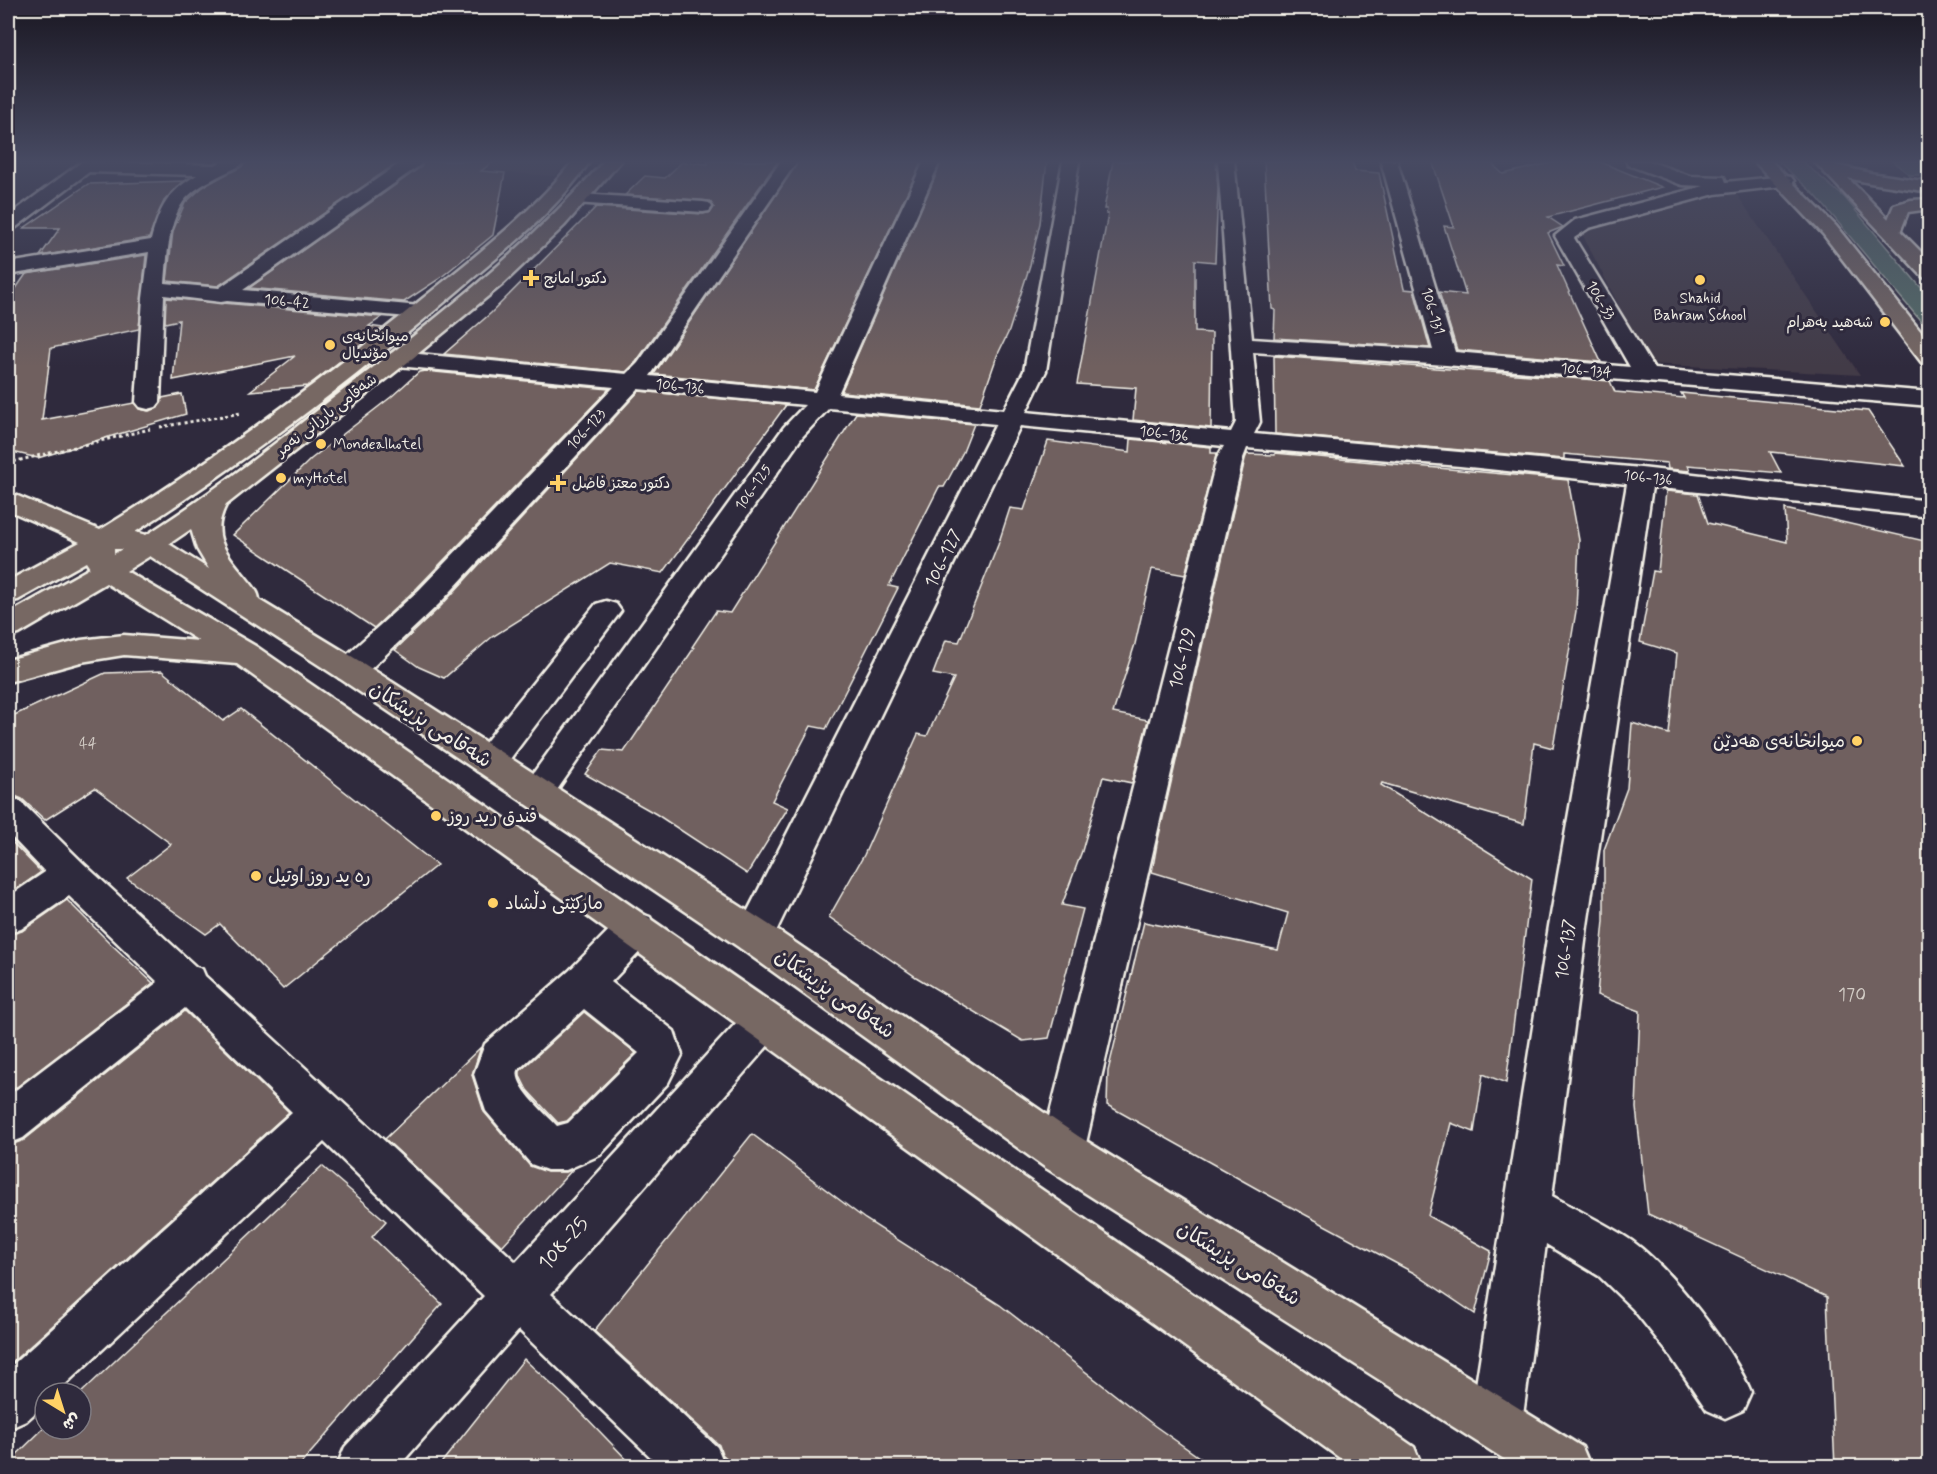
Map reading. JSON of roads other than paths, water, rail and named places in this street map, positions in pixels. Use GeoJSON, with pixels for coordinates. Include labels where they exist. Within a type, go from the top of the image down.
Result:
{"type":"FeatureCollection","features":[{"type":"Feature","properties":{"kind":"main road","name":"شەقامی بارزانی نەمر"},"geometry":{"type":"LineString","coordinates":[[8,627],[103,556],[172,496],[307,401],[420,312],[518,230]]}},
{"type":"Feature","properties":{"kind":"main road","name":"شەقامی بارزانی نەمر"},"geometry":{"type":"LineString","coordinates":[[151,544],[215,501],[398,359],[500,275],[548,230]]}},
{"type":"Feature","properties":{"kind":"main road"},"geometry":{"type":"LineString","coordinates":[[1826,230],[1929,358]]}},
{"type":"Feature","properties":{"kind":"main road"},"geometry":{"type":"LineString","coordinates":[[1892,231],[1929,273]]}},
{"type":"Feature","properties":{"kind":"main road","name":"شەقامی پزیشکان"},"geometry":{"type":"LineString","coordinates":[[8,500],[103,556],[246,655],[1395,1467]]}},
{"type":"Feature","properties":{"kind":"main road"},"geometry":{"type":"LineString","coordinates":[[215,501],[206,520],[205,534],[216,555],[256,611]]}},
{"type":"Feature","properties":{"kind":"main road","name":"شەقامی پزیشکان"},"geometry":{"type":"LineString","coordinates":[[103,556],[134,540],[151,544],[350,670],[754,936],[1062,1152],[1563,1467]]}},
{"type":"Feature","properties":{"kind":"main road"},"geometry":{"type":"LineString","coordinates":[[8,593],[103,556]]}},
{"type":"Feature","properties":{"kind":"main road"},"geometry":{"type":"LineString","coordinates":[[8,670],[81,651],[124,645],[160,646],[246,655]]}},
{"type":"Feature","properties":{"kind":"street"},"geometry":{"type":"LineString","coordinates":[[148,402],[154,288],[164,230]]}},
{"type":"Feature","properties":{"kind":"street"},"geometry":{"type":"LineString","coordinates":[[221,296],[316,230]]}},
{"type":"Feature","properties":{"kind":"street","name":"106-123"},"geometry":{"type":"LineString","coordinates":[[350,670],[429,597],[604,409],[633,382],[656,356],[742,230]]}},
{"type":"Feature","properties":{"kind":"street","name":"106-125"},"geometry":{"type":"LineString","coordinates":[[536,793],[793,432],[822,401],[833,382],[901,230]]}},
{"type":"Feature","properties":{"kind":"street","name":"106-127"},"geometry":{"type":"LineString","coordinates":[[754,936],[1012,418],[1036,365],[1059,230]]}},
{"type":"Feature","properties":{"kind":"street","name":"106-129"},"geometry":{"type":"LineString","coordinates":[[1062,1152],[1230,458],[1248,422],[1233,230]]}},
{"type":"Feature","properties":{"kind":"street","name":"106-131"},"geometry":{"type":"LineString","coordinates":[[1409,230],[1446,358]]}},
{"type":"Feature","properties":{"kind":"street","name":"106-33"},"geometry":{"type":"LineString","coordinates":[[1573,230],[1564,236],[1646,375]]}},
{"type":"Feature","properties":{"kind":"street"},"geometry":{"type":"LineString","coordinates":[[8,269],[160,244]]}},
{"type":"Feature","properties":{"kind":"street","name":"106-42"},"geometry":{"type":"LineString","coordinates":[[154,288],[221,296],[420,312]]}},
{"type":"Feature","properties":{"kind":"street","name":"106-134"},"geometry":{"type":"LineString","coordinates":[[1242,345],[1446,358],[1929,399]]}},
{"type":"Feature","properties":{"kind":"street","name":"106-136"},"geometry":{"type":"LineString","coordinates":[[398,359],[1237,440],[1449,457],[1929,509]]}},
{"type":"Feature","properties":{"kind":"street","name":"106-137"},"geometry":{"type":"LineString","coordinates":[[1496,1423],[1568,926],[1641,476]]}},
{"type":"Feature","properties":{"kind":"street"},"geometry":{"type":"LineString","coordinates":[[489,762],[606,611]]}},
{"type":"Feature","properties":{"kind":"street"},"geometry":{"type":"LineString","coordinates":[[8,811],[71,874],[188,982],[323,1113],[698,1467]]}},
{"type":"Feature","properties":{"kind":"street"},"geometry":{"type":"LineString","coordinates":[[8,917],[71,874]]}},
{"type":"Feature","properties":{"kind":"street"},"geometry":{"type":"LineString","coordinates":[[583,984],[636,929]]}},
{"type":"Feature","properties":{"kind":"street"},"geometry":{"type":"LineString","coordinates":[[8,1123],[188,982]]}},
{"type":"Feature","properties":{"kind":"street","name":"108-25"},"geometry":{"type":"LineString","coordinates":[[364,1467],[764,1021]]}},
{"type":"Feature","properties":{"kind":"street"},"geometry":{"type":"LineString","coordinates":[[8,1403],[323,1113]]}},
{"type":"Feature","properties":{"kind":"street"},"geometry":{"type":"LineString","coordinates":[[1527,1207],[1616,1259],[1650,1292],[1687,1336],[1725,1392]]}},
{"type":"Feature","properties":{"kind":"place","name":"دكتور امانج"},"geometry":{"type":"Point","coordinates":[531,278]}},
{"type":"Feature","properties":{"kind":"place","name":"Shahid Bahram School"},"geometry":{"type":"Point","coordinates":[1700,280]}},
{"type":"Feature","properties":{"kind":"place","name":"شەهید بەهرام"},"geometry":{"type":"Point","coordinates":[1885,322]}},
{"type":"Feature","properties":{"kind":"place","name":"میوانخانەی مۆندیال"},"geometry":{"type":"Point","coordinates":[330,345]}},
{"type":"Feature","properties":{"kind":"place","name":"Mondealhotel"},"geometry":{"type":"Point","coordinates":[321,444]}},
{"type":"Feature","properties":{"kind":"place","name":"myHotel"},"geometry":{"type":"Point","coordinates":[281,478]}},
{"type":"Feature","properties":{"kind":"place","name":"دكتور معتز فاضل"},"geometry":{"type":"Point","coordinates":[558,483]}},
{"type":"Feature","properties":{"kind":"place","name":"میوانخانەی هەدێن"},"geometry":{"type":"Point","coordinates":[1857,741]}},
{"type":"Feature","properties":{"kind":"place","name":"فندق ريد روز"},"geometry":{"type":"Point","coordinates":[436,816]}},
{"type":"Feature","properties":{"kind":"place","name":"ره يد روز اوتيل"},"geometry":{"type":"Point","coordinates":[256,876]}},
{"type":"Feature","properties":{"kind":"place","name":"مارکێتی دڵشاد"},"geometry":{"type":"Point","coordinates":[493,903]}}]}
